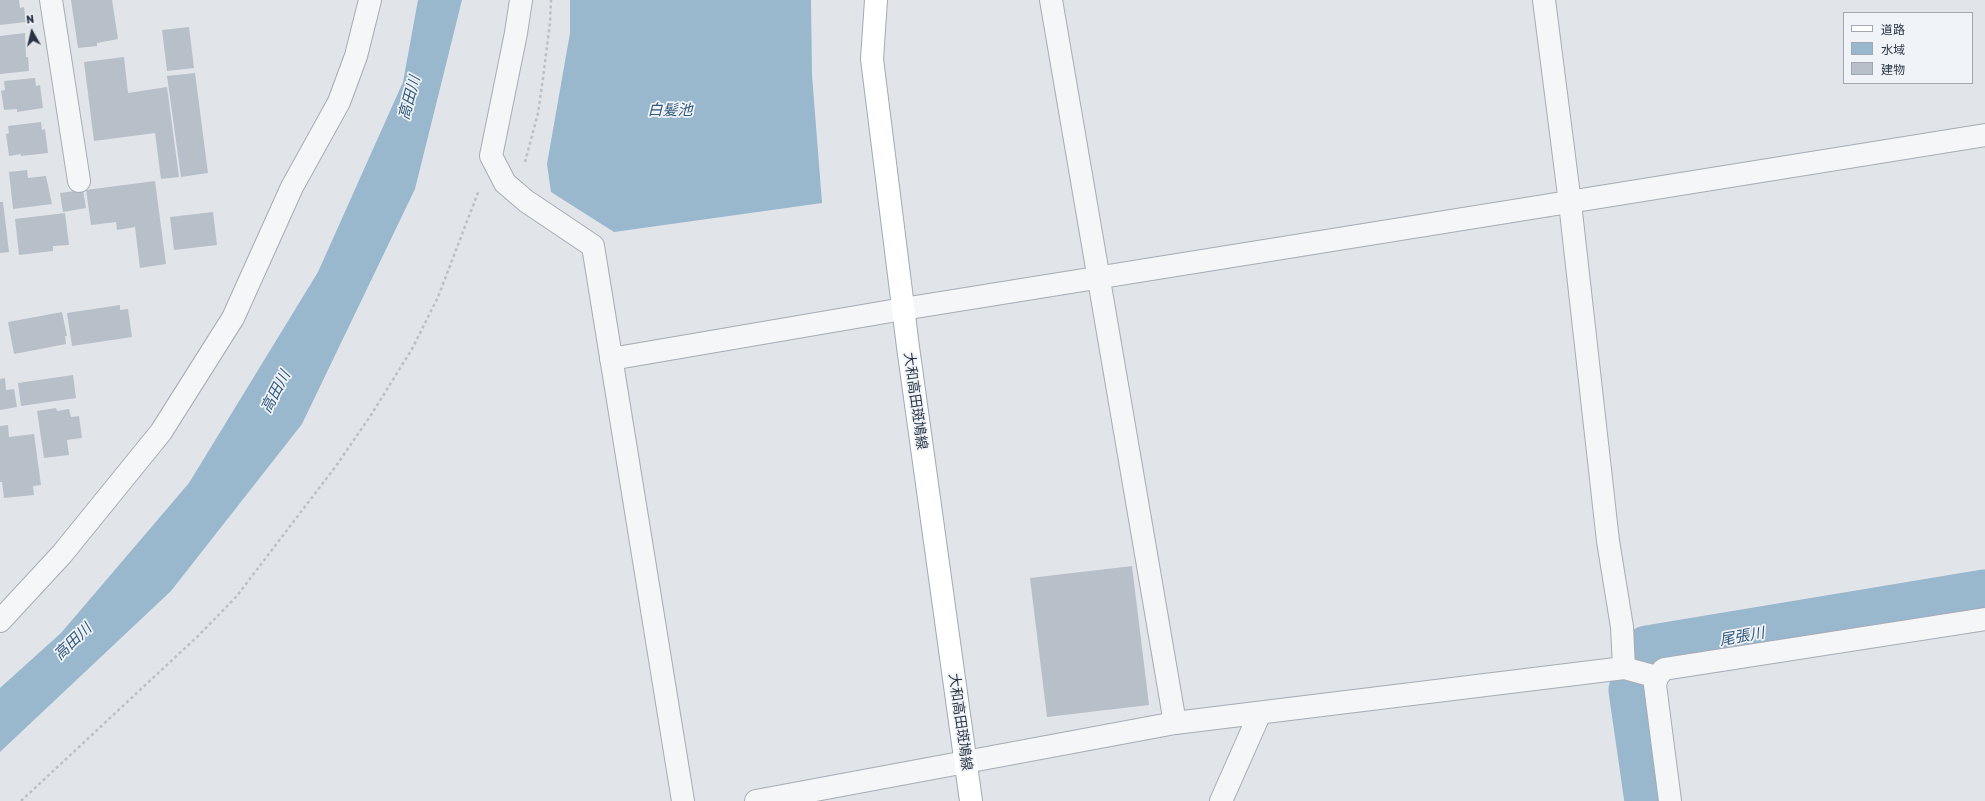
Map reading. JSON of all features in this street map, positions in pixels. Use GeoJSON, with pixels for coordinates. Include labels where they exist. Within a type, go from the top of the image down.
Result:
{"type":"FeatureCollection","features":[{"type":"Feature","properties":{"kind":"main road","name":"大和高田斑鳩線"},"geometry":{"type":"LineString","coordinates":[[876,0],[872,59],[903,309],[971,801]]}},
{"type":"Feature","properties":{"kind":"street"},"geometry":{"type":"LineString","coordinates":[[51,0],[78,181]]}},
{"type":"Feature","properties":{"kind":"street"},"geometry":{"type":"LineString","coordinates":[[0,621],[62,554],[161,432],[233,318],[292,187],[339,102],[356,56],[370,0]]}},
{"type":"Feature","properties":{"kind":"street"},"geometry":{"type":"LineString","coordinates":[[521,0],[516,33],[491,156],[505,183],[526,201],[593,246],[683,801]]}},
{"type":"Feature","properties":{"kind":"street"},"geometry":{"type":"LineString","coordinates":[[1051,0],[1175,723]]}},
{"type":"Feature","properties":{"kind":"street"},"geometry":{"type":"LineString","coordinates":[[1544,0],[1570,203],[1608,541],[1622,627],[1624,668]]}},
{"type":"Feature","properties":{"kind":"street"},"geometry":{"type":"LineString","coordinates":[[611,359],[903,309],[1570,203],[1985,135]]}},
{"type":"Feature","properties":{"kind":"street"},"geometry":{"type":"LineString","coordinates":[[756,801],[1175,723],[1624,668],[1652,676],[1664,669],[1985,619]]}},
{"type":"Feature","properties":{"kind":"street"},"geometry":{"type":"LineString","coordinates":[[1652,676],[1656,684],[1670,801]]}},
{"type":"Feature","properties":{"kind":"street"},"geometry":{"type":"LineString","coordinates":[[1221,801],[1260,713]]}},
{"type":"Feature","properties":{"kind":"path"},"geometry":{"type":"LineString","coordinates":[[526,201],[524,168],[538,113],[550,23],[551,0]]}},
{"type":"Feature","properties":{"kind":"path"},"geometry":{"type":"LineString","coordinates":[[21,801],[199,635],[236,597],[336,466],[371,415],[412,349],[438,297],[491,156]]}},
{"type":"Feature","properties":{"kind":"water","name":"高田川"},"geometry":{"type":"Polygon","coordinates":[[[418,0],[462,0],[415,189],[302,424],[171,591],[0,752],[0,688],[61,633],[189,483],[318,272],[403,82],[418,0]]]}},
{"type":"Feature","properties":{"kind":"water","name":"白髪池"},"geometry":{"type":"Polygon","coordinates":[[[570,0],[811,0],[812,75],[822,203],[614,232],[551,192],[547,164],[570,33],[570,0]]]}},
{"type":"Feature","properties":{"kind":"building"},"geometry":{"type":"Polygon","coordinates":[[[0,0],[19,0],[20,8],[24,7],[26,22],[0,25],[0,0]]]}},
{"type":"Feature","properties":{"kind":"building"},"geometry":{"type":"Polygon","coordinates":[[[71,0],[112,0],[118,39],[97,43],[97,46],[78,48],[71,0]]]}},
{"type":"Feature","properties":{"kind":"building"},"geometry":{"type":"Polygon","coordinates":[[[189,27],[194,68],[167,71],[162,30],[189,27]]]}},
{"type":"Feature","properties":{"kind":"building"},"geometry":{"type":"Polygon","coordinates":[[[25,33],[26,57],[28,57],[29,71],[0,74],[0,36],[25,33]]]}},
{"type":"Feature","properties":{"kind":"building"},"geometry":{"type":"Polygon","coordinates":[[[124,57],[128,93],[167,87],[179,177],[161,179],[155,133],[94,141],[84,62],[124,57]]]}},
{"type":"Feature","properties":{"kind":"building"},"geometry":{"type":"Polygon","coordinates":[[[195,73],[208,173],[181,177],[167,76],[195,73]]]}},
{"type":"Feature","properties":{"kind":"building"},"geometry":{"type":"Polygon","coordinates":[[[35,78],[36,86],[40,85],[43,108],[17,112],[17,109],[4,110],[1,91],[5,90],[4,81],[35,78]]]}},
{"type":"Feature","properties":{"kind":"building"},"geometry":{"type":"Polygon","coordinates":[[[41,122],[42,130],[45,129],[48,153],[9,156],[6,134],[9,133],[8,126],[41,122]]]}},
{"type":"Feature","properties":{"kind":"building"},"geometry":{"type":"Polygon","coordinates":[[[27,170],[28,178],[46,176],[52,204],[13,209],[9,172],[27,170]]]}},
{"type":"Feature","properties":{"kind":"building"},"geometry":{"type":"Polygon","coordinates":[[[155,181],[166,264],[140,268],[135,227],[117,230],[116,222],[91,225],[86,190],[155,181]]]}},
{"type":"Feature","properties":{"kind":"building"},"geometry":{"type":"Polygon","coordinates":[[[83,190],[86,208],[63,212],[60,193],[83,190]]]}},
{"type":"Feature","properties":{"kind":"building"},"geometry":{"type":"Polygon","coordinates":[[[0,202],[3,202],[9,252],[0,253],[0,202]]]}},
{"type":"Feature","properties":{"kind":"building"},"geometry":{"type":"Polygon","coordinates":[[[213,212],[217,245],[174,250],[170,217],[213,212]]]}},
{"type":"Feature","properties":{"kind":"building"},"geometry":{"type":"Polygon","coordinates":[[[65,213],[69,245],[53,246],[53,251],[19,255],[15,219],[65,213]]]}},
{"type":"Feature","properties":{"kind":"building"},"geometry":{"type":"Polygon","coordinates":[[[120,305],[120,310],[128,309],[132,337],[72,346],[67,313],[120,305]]]}},
{"type":"Feature","properties":{"kind":"building"},"geometry":{"type":"Polygon","coordinates":[[[62,312],[67,336],[65,336],[66,344],[14,354],[8,322],[62,312]]]}},
{"type":"Feature","properties":{"kind":"building"},"geometry":{"type":"Polygon","coordinates":[[[73,375],[76,398],[21,406],[18,383],[73,375]]]}},
{"type":"Feature","properties":{"kind":"building"},"geometry":{"type":"Polygon","coordinates":[[[5,378],[6,390],[14,389],[17,407],[0,410],[0,379],[5,378]]]}},
{"type":"Feature","properties":{"kind":"building"},"geometry":{"type":"Polygon","coordinates":[[[56,408],[57,411],[69,409],[71,417],[79,416],[82,438],[67,440],[69,455],[44,458],[37,411],[56,408]]]}},
{"type":"Feature","properties":{"kind":"building"},"geometry":{"type":"Polygon","coordinates":[[[8,425],[9,437],[34,434],[41,485],[33,486],[34,495],[4,498],[2,482],[0,482],[0,426],[8,425]]]}},
{"type":"Feature","properties":{"kind":"building"},"geometry":{"type":"Polygon","coordinates":[[[1132,566],[1149,705],[1047,717],[1030,578],[1132,566]]]}},
{"type":"Feature","properties":{"kind":"waterway","name":"尾張川"},"geometry":{"type":"LineString","coordinates":[[1651,801],[1635,690],[1648,652],[1985,596]]}}]}
